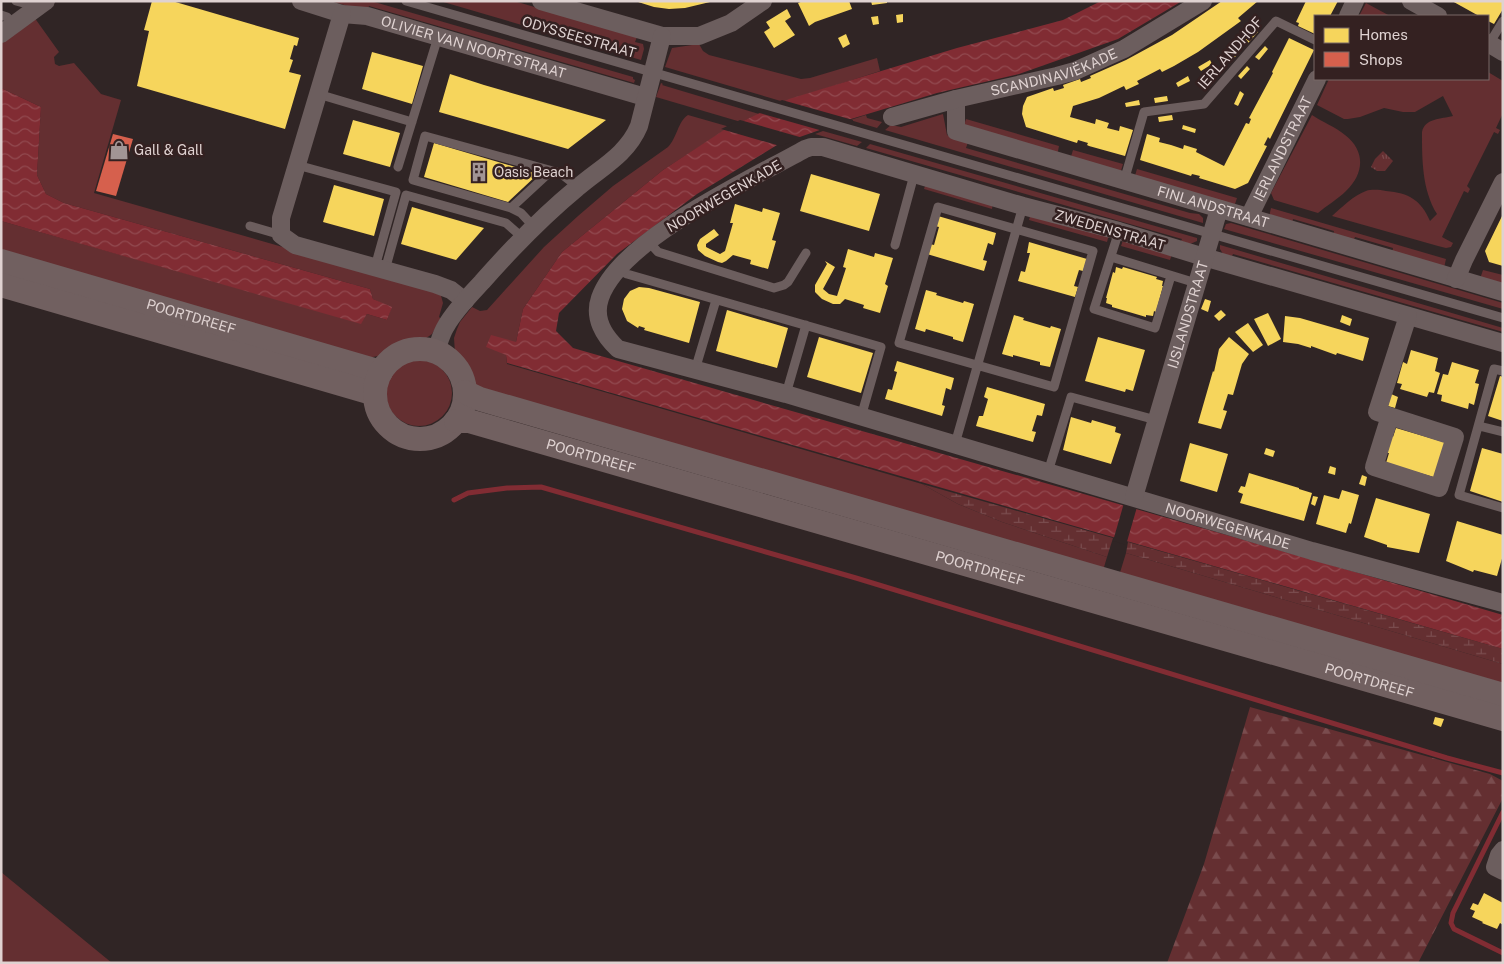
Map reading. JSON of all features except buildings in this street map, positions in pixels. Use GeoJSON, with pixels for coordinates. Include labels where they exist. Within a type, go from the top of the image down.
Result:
{"type":"FeatureCollection","features":[{"type":"Feature","properties":{"kind":"main road","name":"POORTDREEF"},"geometry":{"type":"LineString","coordinates":[[1,261],[380,372]]}},
{"type":"Feature","properties":{"kind":"main road","name":"POORTDREEF"},"geometry":{"type":"LineString","coordinates":[[1,285],[375,394]]}},
{"type":"Feature","properties":{"kind":"main road"},"geometry":{"type":"LineString","coordinates":[[423,349],[436,351],[444,355],[456,367],[464,383],[465,392],[462,412],[449,428],[432,437],[422,439],[403,436],[394,431],[380,415],[376,405],[375,386],[380,372],[388,362],[404,352],[423,349]]}},
{"type":"Feature","properties":{"kind":"main road","name":"POORTDREEF"},"geometry":{"type":"LineString","coordinates":[[465,392],[480,399],[1086,586],[1503,719]]}},
{"type":"Feature","properties":{"kind":"main road","name":"POORTDREEF"},"geometry":{"type":"LineString","coordinates":[[456,421],[469,421],[1086,586]]}},
{"type":"Feature","properties":{"kind":"main road","name":"POORTDREEF"},"geometry":{"type":"LineString","coordinates":[[1114,595],[1503,696]]}},
{"type":"Feature","properties":{"kind":"street","name":"OLIVIER VAN NOORTSTRAAT"},"geometry":{"type":"LineString","coordinates":[[301,1],[342,14],[367,16],[645,97]]}},
{"type":"Feature","properties":{"kind":"street"},"geometry":{"type":"LineString","coordinates":[[541,1],[662,36],[698,36],[731,23],[763,1]]}},
{"type":"Feature","properties":{"kind":"street","name":"SCANDINAVIËKADE"},"geometry":{"type":"LineString","coordinates":[[892,117],[956,98],[1075,71],[1124,49],[1203,1]]}},
{"type":"Feature","properties":{"kind":"street"},"geometry":{"type":"LineString","coordinates":[[1348,15],[1355,1]]}},
{"type":"Feature","properties":{"kind":"street"},"geometry":{"type":"LineString","coordinates":[[1420,3],[1437,15]]}},
{"type":"Feature","properties":{"kind":"street"},"geometry":{"type":"LineString","coordinates":[[5,25],[42,4]]}},
{"type":"Feature","properties":{"kind":"street"},"geometry":{"type":"LineString","coordinates":[[342,14],[281,218],[281,235],[295,245],[451,290],[465,301]]}},
{"type":"Feature","properties":{"kind":"street"},"geometry":{"type":"LineString","coordinates":[[436,351],[444,328],[455,312],[528,232],[634,139],[662,36]]}},
{"type":"Feature","properties":{"kind":"street","name":"IERLANDSTRAAT"},"geometry":{"type":"LineString","coordinates":[[1249,217],[1316,80]]}},
{"type":"Feature","properties":{"kind":"street","name":"FINLANDSTRAAT"},"geometry":{"type":"LineString","coordinates":[[956,98],[956,131],[1456,280],[1503,292]]}},
{"type":"Feature","properties":{"kind":"street","name":"ZWEDENSTRAAT"},"geometry":{"type":"LineString","coordinates":[[811,147],[823,147],[914,175],[1119,231],[1204,258],[1503,343]]}},
{"type":"Feature","properties":{"kind":"street","name":"NOORWEGENKADE"},"geometry":{"type":"LineString","coordinates":[[811,147],[696,209],[648,241],[629,258],[612,276],[600,298],[598,312],[601,326],[608,339],[618,348],[786,394],[1312,551],[1503,603]]}},
{"type":"Feature","properties":{"kind":"street"},"geometry":{"type":"LineString","coordinates":[[1456,280],[1503,182]]}},
{"type":"Feature","properties":{"kind":"street","name":"IJSLANDSTRAAT"},"geometry":{"type":"LineString","coordinates":[[1134,497],[1218,209]]}},
{"type":"Feature","properties":{"kind":"street"},"geometry":{"type":"LineString","coordinates":[[1390,416],[1374,467],[1439,488],[1455,436],[1390,416],[1377,412],[1408,316]]}},
{"type":"Feature","properties":{"kind":"street"},"geometry":{"type":"LineString","coordinates":[[1503,850],[1495,867],[1503,871]]}},
{"type":"Feature","properties":{"kind":"lane"},"geometry":{"type":"LineString","coordinates":[[16,1],[42,4]]}},
{"type":"Feature","properties":{"kind":"lane","name":"ODYSSEESTRAAT"},"geometry":{"type":"LineString","coordinates":[[406,1],[1503,318]]}},
{"type":"Feature","properties":{"kind":"lane","name":"IERLANDHOF"},"geometry":{"type":"LineString","coordinates":[[1124,180],[1144,112],[1204,104],[1276,21],[1314,40]]}},
{"type":"Feature","properties":{"kind":"lane"},"geometry":{"type":"LineString","coordinates":[[1493,46],[1503,21]]}},
{"type":"Feature","properties":{"kind":"lane"},"geometry":{"type":"LineString","coordinates":[[398,168],[438,37]]}},
{"type":"Feature","properties":{"kind":"lane"},"geometry":{"type":"LineString","coordinates":[[318,94],[412,122]]}},
{"type":"Feature","properties":{"kind":"lane"},"geometry":{"type":"LineString","coordinates":[[528,232],[521,213],[512,208],[413,180],[425,136],[560,173],[578,187]]}},
{"type":"Feature","properties":{"kind":"lane"},"geometry":{"type":"LineString","coordinates":[[297,165],[396,192],[380,268]]}},
{"type":"Feature","properties":{"kind":"lane"},"geometry":{"type":"LineString","coordinates":[[512,208],[552,171]]}},
{"type":"Feature","properties":{"kind":"lane"},"geometry":{"type":"LineString","coordinates":[[895,245],[914,175]]}},
{"type":"Feature","properties":{"kind":"lane"},"geometry":{"type":"LineString","coordinates":[[380,268],[406,195],[506,223],[528,232]]}},
{"type":"Feature","properties":{"kind":"lane"},"geometry":{"type":"LineString","coordinates":[[955,444],[1024,206]]}},
{"type":"Feature","properties":{"kind":"lane"},"geometry":{"type":"LineString","coordinates":[[938,207],[1017,230],[1093,251],[1054,387],[899,343],[938,207]]}},
{"type":"Feature","properties":{"kind":"lane"},"geometry":{"type":"LineString","coordinates":[[250,226],[281,235]]}},
{"type":"Feature","properties":{"kind":"lane","name":"IJSLANDSTRAAT"},"geometry":{"type":"LineString","coordinates":[[1119,231],[1094,309],[1155,328],[1171,276]]}},
{"type":"Feature","properties":{"kind":"lane"},"geometry":{"type":"LineString","coordinates":[[648,241],[658,252],[774,288],[779,288],[788,282],[806,253]]}},
{"type":"Feature","properties":{"kind":"lane"},"geometry":{"type":"LineString","coordinates":[[1111,257],[1196,283]]}},
{"type":"Feature","properties":{"kind":"lane"},"geometry":{"type":"LineString","coordinates":[[618,269],[627,274],[881,347],[860,417]]}},
{"type":"Feature","properties":{"kind":"lane"},"geometry":{"type":"LineString","coordinates":[[695,370],[716,300]]}},
{"type":"Feature","properties":{"kind":"lane"},"geometry":{"type":"LineString","coordinates":[[786,394],[806,325]]}},
{"type":"Feature","properties":{"kind":"lane"},"geometry":{"type":"LineString","coordinates":[[1503,371],[1494,369],[1459,495],[1503,508]]}},
{"type":"Feature","properties":{"kind":"lane"},"geometry":{"type":"LineString","coordinates":[[1048,472],[1071,397],[1156,420]]}},
{"type":"Feature","properties":{"kind":"lane"},"geometry":{"type":"LineString","coordinates":[[1479,426],[1503,432]]}},
{"type":"Feature","properties":{"kind":"green space"},"geometry":{"type":"Polygon","coordinates":[[[331,1],[371,1],[633,77],[635,80],[634,83],[369,6],[367,12],[331,1]]]}},
{"type":"Feature","properties":{"kind":"green space"},"geometry":{"type":"Polygon","coordinates":[[[440,1],[514,1],[637,37],[635,42],[643,44],[644,49],[641,60],[440,1]]]}},
{"type":"Feature","properties":{"kind":"green space"},"geometry":{"type":"Polygon","coordinates":[[[1366,3],[1388,15],[1360,15],[1366,3]]]}},
{"type":"Feature","properties":{"kind":"green space"},"geometry":{"type":"Polygon","coordinates":[[[34,17],[59,52],[54,57],[55,64],[59,66],[74,63],[101,94],[121,100],[94,193],[440,292],[443,303],[439,317],[441,319],[432,334],[425,339],[398,347],[384,355],[367,358],[1,255],[1,221],[361,323],[367,314],[387,320],[391,308],[373,299],[370,289],[64,203],[46,194],[37,175],[41,107],[1,88],[1,41],[34,17]]]}},
{"type":"Feature","properties":{"kind":"green space"},"geometry":{"type":"Polygon","coordinates":[[[699,44],[703,51],[709,55],[801,79],[877,58],[880,71],[784,102],[665,67],[672,48],[699,44]]]}},
{"type":"Feature","properties":{"kind":"green space"},"geometry":{"type":"Polygon","coordinates":[[[1489,73],[1503,81],[1503,113],[1496,128],[1500,130],[1498,134],[1494,132],[1467,186],[1470,189],[1468,193],[1464,191],[1442,237],[1453,243],[1451,247],[1438,246],[1332,216],[1357,195],[1371,190],[1394,192],[1408,196],[1423,208],[1430,221],[1437,214],[1428,195],[1426,185],[1422,132],[1426,124],[1453,116],[1443,96],[1415,112],[1403,112],[1384,108],[1360,117],[1348,119],[1344,119],[1317,105],[1329,80],[1489,80],[1489,73]]]}},
{"type":"Feature","properties":{"kind":"green space"},"geometry":{"type":"Polygon","coordinates":[[[661,83],[662,85],[759,114],[741,122],[656,97],[661,83]]]}},
{"type":"Feature","properties":{"kind":"green space"},"geometry":{"type":"Polygon","coordinates":[[[943,114],[947,135],[968,142],[966,148],[1199,214],[1203,218],[1203,223],[885,130],[891,125],[901,127],[943,114]]]}},
{"type":"Feature","properties":{"kind":"green space"},"geometry":{"type":"Polygon","coordinates":[[[688,115],[730,127],[663,170],[562,252],[523,309],[516,342],[506,355],[507,364],[922,484],[958,504],[1002,522],[1107,557],[1102,574],[489,396],[469,381],[455,353],[454,338],[460,322],[472,307],[480,311],[487,310],[544,247],[578,216],[613,186],[668,147],[682,121],[688,115]]]}},
{"type":"Feature","properties":{"kind":"green space"},"geometry":{"type":"Polygon","coordinates":[[[866,115],[867,118],[882,122],[877,128],[850,120],[866,115]]]}},
{"type":"Feature","properties":{"kind":"green space"},"geometry":{"type":"Polygon","coordinates":[[[1312,115],[1337,129],[1352,141],[1357,148],[1360,163],[1359,170],[1352,184],[1343,194],[1318,213],[1274,200],[1271,193],[1312,115]]]}},
{"type":"Feature","properties":{"kind":"green space"},"geometry":{"type":"Polygon","coordinates":[[[966,119],[1059,146],[1057,156],[963,129],[966,119]]]}},
{"type":"Feature","properties":{"kind":"green space"},"geometry":{"type":"Polygon","coordinates":[[[823,131],[862,142],[857,146],[815,134],[823,131]]]}},
{"type":"Feature","properties":{"kind":"green space"},"geometry":{"type":"Polygon","coordinates":[[[870,144],[1197,238],[1197,241],[1190,244],[1181,241],[1182,239],[866,148],[870,144]]]}},
{"type":"Feature","properties":{"kind":"green space"},"geometry":{"type":"Polygon","coordinates":[[[1073,150],[1123,164],[1120,174],[1070,160],[1073,150]]]}},
{"type":"Feature","properties":{"kind":"green space"},"geometry":{"type":"Polygon","coordinates":[[[1383,151],[1393,161],[1385,171],[1377,171],[1371,167],[1375,159],[1383,151]]]}},
{"type":"Feature","properties":{"kind":"green space"},"geometry":{"type":"Polygon","coordinates":[[[1137,169],[1237,198],[1234,207],[1134,179],[1137,169]]]}},
{"type":"Feature","properties":{"kind":"green space"},"geometry":{"type":"Polygon","coordinates":[[[926,183],[993,202],[992,209],[924,189],[926,183]]]}},
{"type":"Feature","properties":{"kind":"green space"},"geometry":{"type":"Polygon","coordinates":[[[1271,208],[1446,259],[1444,268],[1392,253],[1393,248],[1355,237],[1353,242],[1333,236],[1334,231],[1293,219],[1292,224],[1269,217],[1271,208]]]}},
{"type":"Feature","properties":{"kind":"green space"},"geometry":{"type":"Polygon","coordinates":[[[1031,213],[1109,235],[1107,242],[1029,220],[1031,213]]]}},
{"type":"Feature","properties":{"kind":"green space"},"geometry":{"type":"Polygon","coordinates":[[[1231,223],[1503,303],[1503,309],[1224,229],[1226,224],[1231,223]]]}},
{"type":"Feature","properties":{"kind":"green space"},"geometry":{"type":"Polygon","coordinates":[[[1123,240],[1172,254],[1170,260],[1121,246],[1123,240]]]}},
{"type":"Feature","properties":{"kind":"green space"},"geometry":{"type":"Polygon","coordinates":[[[1220,245],[1503,328],[1503,332],[1233,254],[1232,256],[1223,254],[1220,245]]]}},
{"type":"Feature","properties":{"kind":"green space"},"geometry":{"type":"Polygon","coordinates":[[[1483,270],[1503,275],[1503,285],[1480,279],[1483,270]]]}},
{"type":"Feature","properties":{"kind":"green space"},"geometry":{"type":"Polygon","coordinates":[[[413,360],[425,360],[437,365],[447,375],[452,387],[450,406],[437,421],[425,426],[413,426],[401,421],[391,411],[386,399],[386,387],[391,375],[401,365],[413,360]]]}},
{"type":"Feature","properties":{"kind":"green space"},"geometry":{"type":"Polygon","coordinates":[[[922,484],[1113,538],[1107,557],[1002,522],[958,504],[922,484]]]}},
{"type":"Feature","properties":{"kind":"green space"},"geometry":{"type":"Polygon","coordinates":[[[1128,542],[1503,649],[1503,664],[1126,553],[1128,542]]]}},
{"type":"Feature","properties":{"kind":"green space"},"geometry":{"type":"Polygon","coordinates":[[[1126,553],[1503,664],[1503,690],[1118,579],[1126,553]]]}},
{"type":"Feature","properties":{"kind":"green space"},"geometry":{"type":"Polygon","coordinates":[[[1250,707],[1490,774],[1503,781],[1503,798],[1418,963],[1167,963],[1204,864],[1250,707]]]}},
{"type":"Feature","properties":{"kind":"green space"},"geometry":{"type":"Polygon","coordinates":[[[1,872],[112,963],[1,963],[1,872]]]}},
{"type":"Feature","properties":{"kind":"water"},"geometry":{"type":"Polygon","coordinates":[[[1101,1],[1182,1],[1118,39],[1019,74],[937,93],[851,119],[777,145],[697,194],[617,254],[559,313],[556,331],[573,348],[1503,615],[1503,649],[507,363],[506,355],[486,347],[491,335],[516,342],[523,309],[562,252],[663,170],[724,130],[789,99],[957,48],[1063,20],[1101,1]]]}},
{"type":"Feature","properties":{"kind":"water"},"geometry":{"type":"Polygon","coordinates":[[[1,88],[41,107],[37,175],[46,194],[64,203],[370,289],[373,299],[392,307],[387,320],[367,314],[361,324],[1,221],[1,88]]]}},
{"type":"Feature","properties":{"kind":"pier"},"geometry":{"type":"Polygon","coordinates":[[[782,100],[853,121],[823,131],[756,112],[782,100]]]}},
{"type":"Feature","properties":{"kind":"pier"},"geometry":{"type":"Polygon","coordinates":[[[740,120],[803,138],[780,146],[721,129],[740,120]]]}},
{"type":"Feature","properties":{"kind":"pier"},"geometry":{"type":"Polygon","coordinates":[[[1124,503],[1137,507],[1126,545],[1113,541],[1124,503]]]}},
{"type":"Feature","properties":{"kind":"waterway"},"geometry":{"type":"LineString","coordinates":[[454,500],[468,493],[507,488],[541,487],[856,578],[1447,758],[1503,773]]}},
{"type":"Feature","properties":{"kind":"waterway"},"geometry":{"type":"LineString","coordinates":[[1503,812],[1453,913],[1451,923],[1454,929],[1503,953]]}},
{"type":"Feature","properties":{"kind":"place","name":"Gall & Gall"},"geometry":{"type":"Point","coordinates":[119,150]}},
{"type":"Feature","properties":{"kind":"place","name":"Oasis Beach"},"geometry":{"type":"Point","coordinates":[479,172]}}]}
